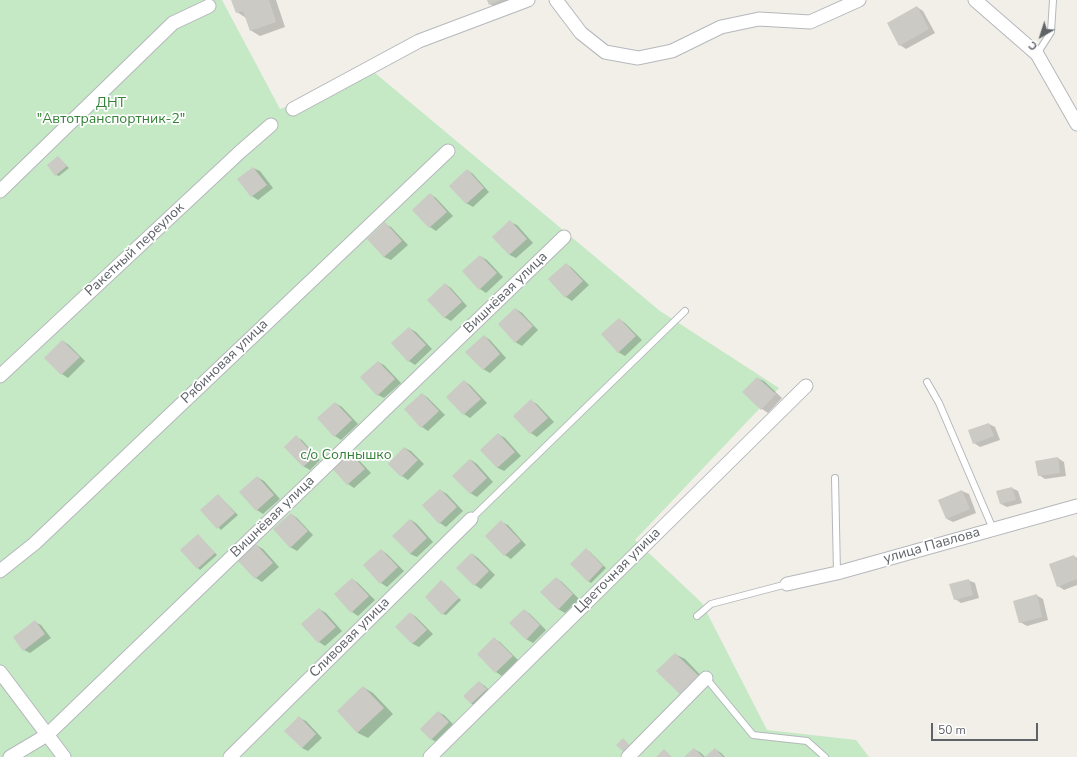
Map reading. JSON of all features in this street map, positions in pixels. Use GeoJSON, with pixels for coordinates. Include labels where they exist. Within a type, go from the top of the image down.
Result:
{"type":"FeatureCollection","features":[{"type":"Feature","properties":{"kind":"street"},"geometry":{"type":"LineString","coordinates":[[293,109],[419,40],[528,0]]}},
{"type":"Feature","properties":{"kind":"street"},"geometry":{"type":"LineString","coordinates":[[556,0],[581,33],[605,52],[638,58],[672,51],[721,27],[759,19],[810,22],[859,0]]}},
{"type":"Feature","properties":{"kind":"street"},"geometry":{"type":"LineString","coordinates":[[975,0],[1037,54],[1077,124]]}},
{"type":"Feature","properties":{"kind":"street"},"geometry":{"type":"LineString","coordinates":[[0,190],[173,23],[209,6]]}},
{"type":"Feature","properties":{"kind":"street","name":"Ракетный переулок"},"geometry":{"type":"LineString","coordinates":[[0,376],[241,151],[271,125]]}},
{"type":"Feature","properties":{"kind":"street","name":"Рябиновая улица"},"geometry":{"type":"LineString","coordinates":[[0,571],[34,544],[448,151]]}},
{"type":"Feature","properties":{"kind":"street","name":"Вишнёвая улица"},"geometry":{"type":"LineString","coordinates":[[10,757],[47,735],[564,237]]}},
{"type":"Feature","properties":{"kind":"street","name":"Цветочная улица"},"geometry":{"type":"LineString","coordinates":[[430,757],[806,386]]}},
{"type":"Feature","properties":{"kind":"street","name":"улица Павлова"},"geometry":{"type":"LineString","coordinates":[[787,584],[836,573],[1077,506]]}},
{"type":"Feature","properties":{"kind":"street","name":"Сливовая улица"},"geometry":{"type":"LineString","coordinates":[[230,757],[470,519]]}},
{"type":"Feature","properties":{"kind":"street"},"geometry":{"type":"LineString","coordinates":[[0,672],[64,757]]}},
{"type":"Feature","properties":{"kind":"street"},"geometry":{"type":"LineString","coordinates":[[628,757],[706,678]]}},
{"type":"Feature","properties":{"kind":"lane"},"geometry":{"type":"LineString","coordinates":[[1037,54],[1051,32],[1053,0]]}},
{"type":"Feature","properties":{"kind":"lane"},"geometry":{"type":"LineString","coordinates":[[470,519],[685,311]]}},
{"type":"Feature","properties":{"kind":"lane"},"geometry":{"type":"LineString","coordinates":[[927,382],[939,403],[993,529]]}},
{"type":"Feature","properties":{"kind":"lane"},"geometry":{"type":"LineString","coordinates":[[835,478],[836,573]]}},
{"type":"Feature","properties":{"kind":"lane"},"geometry":{"type":"LineString","coordinates":[[697,616],[711,604],[787,584]]}},
{"type":"Feature","properties":{"kind":"lane"},"geometry":{"type":"LineString","coordinates":[[706,678],[753,735],[807,741],[825,757]]}},
{"type":"Feature","properties":{"kind":"green space","name":"с/о Солнышко"},"geometry":{"type":"Polygon","coordinates":[[[0,0],[222,0],[280,109],[375,73],[660,311],[779,388],[635,540],[702,603],[767,730],[856,740],[869,757],[0,757],[0,0]]]}},
{"type":"Feature","properties":{"kind":"building"},"geometry":{"type":"Polygon","coordinates":[[[231,0],[269,0],[276,22],[250,31],[243,11],[236,13],[231,0]]]}},
{"type":"Feature","properties":{"kind":"building"},"geometry":{"type":"Polygon","coordinates":[[[487,0],[501,0],[489,5],[487,0]]]}},
{"type":"Feature","properties":{"kind":"building"},"geometry":{"type":"Polygon","coordinates":[[[917,6],[929,29],[899,46],[887,23],[917,6]]]}},
{"type":"Feature","properties":{"kind":"building"},"geometry":{"type":"Polygon","coordinates":[[[58,156],[67,166],[55,176],[47,165],[58,156]]]}},
{"type":"Feature","properties":{"kind":"building"},"geometry":{"type":"Polygon","coordinates":[[[253,167],[267,185],[251,197],[237,179],[253,167]]]}},
{"type":"Feature","properties":{"kind":"building"},"geometry":{"type":"Polygon","coordinates":[[[467,169],[484,188],[466,204],[449,186],[467,169]]]}},
{"type":"Feature","properties":{"kind":"building"},"geometry":{"type":"Polygon","coordinates":[[[430,193],[447,212],[429,228],[412,210],[430,193]]]}},
{"type":"Feature","properties":{"kind":"building"},"geometry":{"type":"Polygon","coordinates":[[[510,220],[527,239],[509,255],[492,237],[510,220]]]}},
{"type":"Feature","properties":{"kind":"building"},"geometry":{"type":"Polygon","coordinates":[[[385,222],[402,241],[384,257],[367,239],[385,222]]]}},
{"type":"Feature","properties":{"kind":"building"},"geometry":{"type":"Polygon","coordinates":[[[480,255],[497,273],[479,290],[462,271],[480,255]]]}},
{"type":"Feature","properties":{"kind":"building"},"geometry":{"type":"Polygon","coordinates":[[[566,263],[583,281],[565,298],[548,279],[566,263]]]}},
{"type":"Feature","properties":{"kind":"building"},"geometry":{"type":"Polygon","coordinates":[[[445,283],[462,302],[444,318],[427,300],[445,283]]]}},
{"type":"Feature","properties":{"kind":"building"},"geometry":{"type":"Polygon","coordinates":[[[515,308],[533,326],[515,343],[498,324],[515,308]]]}},
{"type":"Feature","properties":{"kind":"building"},"geometry":{"type":"Polygon","coordinates":[[[619,318],[636,336],[618,353],[601,334],[619,318]]]}},
{"type":"Feature","properties":{"kind":"building"},"geometry":{"type":"Polygon","coordinates":[[[409,327],[426,345],[408,362],[391,343],[409,327]]]}},
{"type":"Feature","properties":{"kind":"building"},"geometry":{"type":"Polygon","coordinates":[[[484,335],[500,354],[483,370],[465,352],[484,335]]]}},
{"type":"Feature","properties":{"kind":"building"},"geometry":{"type":"Polygon","coordinates":[[[62,340],[80,357],[61,375],[44,358],[62,340]]]}},
{"type":"Feature","properties":{"kind":"building"},"geometry":{"type":"Polygon","coordinates":[[[378,361],[395,379],[377,396],[360,377],[378,361]]]}},
{"type":"Feature","properties":{"kind":"building"},"geometry":{"type":"Polygon","coordinates":[[[757,377],[776,394],[761,410],[742,392],[757,377]]]}},
{"type":"Feature","properties":{"kind":"building"},"geometry":{"type":"Polygon","coordinates":[[[464,380],[481,399],[463,415],[446,397],[464,380]]]}},
{"type":"Feature","properties":{"kind":"building"},"geometry":{"type":"Polygon","coordinates":[[[422,393],[439,411],[421,428],[404,409],[422,393]]]}},
{"type":"Feature","properties":{"kind":"building"},"geometry":{"type":"Polygon","coordinates":[[[531,399],[548,418],[530,434],[513,416],[531,399]]]}},
{"type":"Feature","properties":{"kind":"building"},"geometry":{"type":"Polygon","coordinates":[[[335,402],[352,420],[334,437],[317,418],[335,402]]]}},
{"type":"Feature","properties":{"kind":"building"},"geometry":{"type":"Polygon","coordinates":[[[989,423],[994,436],[973,444],[968,430],[989,423]]]}},
{"type":"Feature","properties":{"kind":"building"},"geometry":{"type":"Polygon","coordinates":[[[498,433],[515,452],[497,468],[480,450],[498,433]]]}},
{"type":"Feature","properties":{"kind":"building"},"geometry":{"type":"Polygon","coordinates":[[[296,435],[315,456],[303,467],[284,447],[296,435]]]}},
{"type":"Feature","properties":{"kind":"building"},"geometry":{"type":"Polygon","coordinates":[[[404,447],[418,460],[401,477],[388,464],[404,447]]]}},
{"type":"Feature","properties":{"kind":"building"},"geometry":{"type":"Polygon","coordinates":[[[348,450],[365,469],[347,485],[330,466],[348,450]]]}},
{"type":"Feature","properties":{"kind":"building"},"geometry":{"type":"Polygon","coordinates":[[[1058,457],[1060,473],[1038,476],[1035,461],[1058,457]]]}},
{"type":"Feature","properties":{"kind":"building"},"geometry":{"type":"Polygon","coordinates":[[[470,459],[487,478],[470,494],[452,476],[470,459]]]}},
{"type":"Feature","properties":{"kind":"building"},"geometry":{"type":"Polygon","coordinates":[[[257,476],[274,495],[256,511],[239,492],[257,476]]]}},
{"type":"Feature","properties":{"kind":"building"},"geometry":{"type":"Polygon","coordinates":[[[1012,487],[1016,500],[1000,504],[996,491],[1012,487]]]}},
{"type":"Feature","properties":{"kind":"building"},"geometry":{"type":"Polygon","coordinates":[[[440,489],[457,507],[439,524],[422,505],[440,489]]]}},
{"type":"Feature","properties":{"kind":"building"},"geometry":{"type":"Polygon","coordinates":[[[962,490],[970,509],[946,519],[938,500],[962,490]]]}},
{"type":"Feature","properties":{"kind":"building"},"geometry":{"type":"Polygon","coordinates":[[[218,494],[235,513],[217,529],[200,510],[218,494]]]}},
{"type":"Feature","properties":{"kind":"building"},"geometry":{"type":"Polygon","coordinates":[[[291,513],[308,531],[290,548],[273,529],[291,513]]]}},
{"type":"Feature","properties":{"kind":"building"},"geometry":{"type":"Polygon","coordinates":[[[410,519],[427,538],[410,554],[392,536],[410,519]]]}},
{"type":"Feature","properties":{"kind":"building"},"geometry":{"type":"Polygon","coordinates":[[[501,520],[521,541],[504,556],[485,536],[501,520]]]}},
{"type":"Feature","properties":{"kind":"building"},"geometry":{"type":"Polygon","coordinates":[[[198,534],[215,553],[197,569],[180,550],[198,534]]]}},
{"type":"Feature","properties":{"kind":"building"},"geometry":{"type":"Polygon","coordinates":[[[256,544],[273,563],[255,579],[238,561],[256,544]]]}},
{"type":"Feature","properties":{"kind":"building"},"geometry":{"type":"Polygon","coordinates":[[[586,548],[603,566],[588,582],[570,564],[586,548]]]}},
{"type":"Feature","properties":{"kind":"building"},"geometry":{"type":"Polygon","coordinates":[[[381,549],[398,567],[380,584],[363,565],[381,549]]]}},
{"type":"Feature","properties":{"kind":"building"},"geometry":{"type":"Polygon","coordinates":[[[471,553],[489,571],[474,586],[456,568],[471,553]]]}},
{"type":"Feature","properties":{"kind":"building"},"geometry":{"type":"Polygon","coordinates":[[[1074,555],[1077,562],[1077,579],[1057,587],[1049,564],[1074,555]]]}},
{"type":"Feature","properties":{"kind":"building"},"geometry":{"type":"Polygon","coordinates":[[[556,577],[573,594],[558,610],[540,592],[556,577]]]}},
{"type":"Feature","properties":{"kind":"building"},"geometry":{"type":"Polygon","coordinates":[[[352,578],[369,596],[351,613],[334,594],[352,578]]]}},
{"type":"Feature","properties":{"kind":"building"},"geometry":{"type":"Polygon","coordinates":[[[969,579],[973,595],[954,600],[949,584],[969,579]]]}},
{"type":"Feature","properties":{"kind":"building"},"geometry":{"type":"Polygon","coordinates":[[[441,580],[459,598],[442,615],[425,597],[441,580]]]}},
{"type":"Feature","properties":{"kind":"building"},"geometry":{"type":"Polygon","coordinates":[[[1037,594],[1042,617],[1019,623],[1013,601],[1037,594]]]}},
{"type":"Feature","properties":{"kind":"building"},"geometry":{"type":"Polygon","coordinates":[[[319,608],[336,627],[318,643],[301,624],[319,608]]]}},
{"type":"Feature","properties":{"kind":"building"},"geometry":{"type":"Polygon","coordinates":[[[524,609],[540,625],[526,640],[509,623],[524,609]]]}},
{"type":"Feature","properties":{"kind":"building"},"geometry":{"type":"Polygon","coordinates":[[[410,612],[427,630],[412,644],[395,627],[410,612]]]}},
{"type":"Feature","properties":{"kind":"building"},"geometry":{"type":"Polygon","coordinates":[[[35,620],[45,634],[23,651],[13,637],[35,620]]]}},
{"type":"Feature","properties":{"kind":"building"},"geometry":{"type":"Polygon","coordinates":[[[494,637],[513,656],[495,673],[477,654],[494,637]]]}},
{"type":"Feature","properties":{"kind":"building"},"geometry":{"type":"Polygon","coordinates":[[[675,653],[700,677],[682,696],[656,671],[675,653]]]}},
{"type":"Feature","properties":{"kind":"building"},"geometry":{"type":"Polygon","coordinates":[[[479,681],[487,689],[471,704],[463,696],[479,681]]]}},
{"type":"Feature","properties":{"kind":"building"},"geometry":{"type":"Polygon","coordinates":[[[363,686],[384,708],[357,733],[337,711],[363,686]]]}},
{"type":"Feature","properties":{"kind":"building"},"geometry":{"type":"Polygon","coordinates":[[[438,711],[449,722],[431,740],[420,729],[438,711]]]}},
{"type":"Feature","properties":{"kind":"building"},"geometry":{"type":"Polygon","coordinates":[[[299,716],[316,734],[302,748],[284,731],[299,716]]]}},
{"type":"Feature","properties":{"kind":"building"},"geometry":{"type":"Polygon","coordinates":[[[623,738],[631,747],[625,753],[616,745],[623,738]]]}},
{"type":"Feature","properties":{"kind":"building"},"geometry":{"type":"Polygon","coordinates":[[[694,748],[703,757],[684,757],[694,748]]]}},
{"type":"Feature","properties":{"kind":"building"},"geometry":{"type":"Polygon","coordinates":[[[715,748],[723,757],[705,757],[715,748]]]}},
{"type":"Feature","properties":{"kind":"building"},"geometry":{"type":"Polygon","coordinates":[[[664,749],[672,757],[656,757],[664,749]]]}},
{"type":"Feature","properties":{"kind":"park label","name":"ДНТ \"Автотранспортник-2\""},"geometry":{"type":"Point","coordinates":[111,112]}}]}
